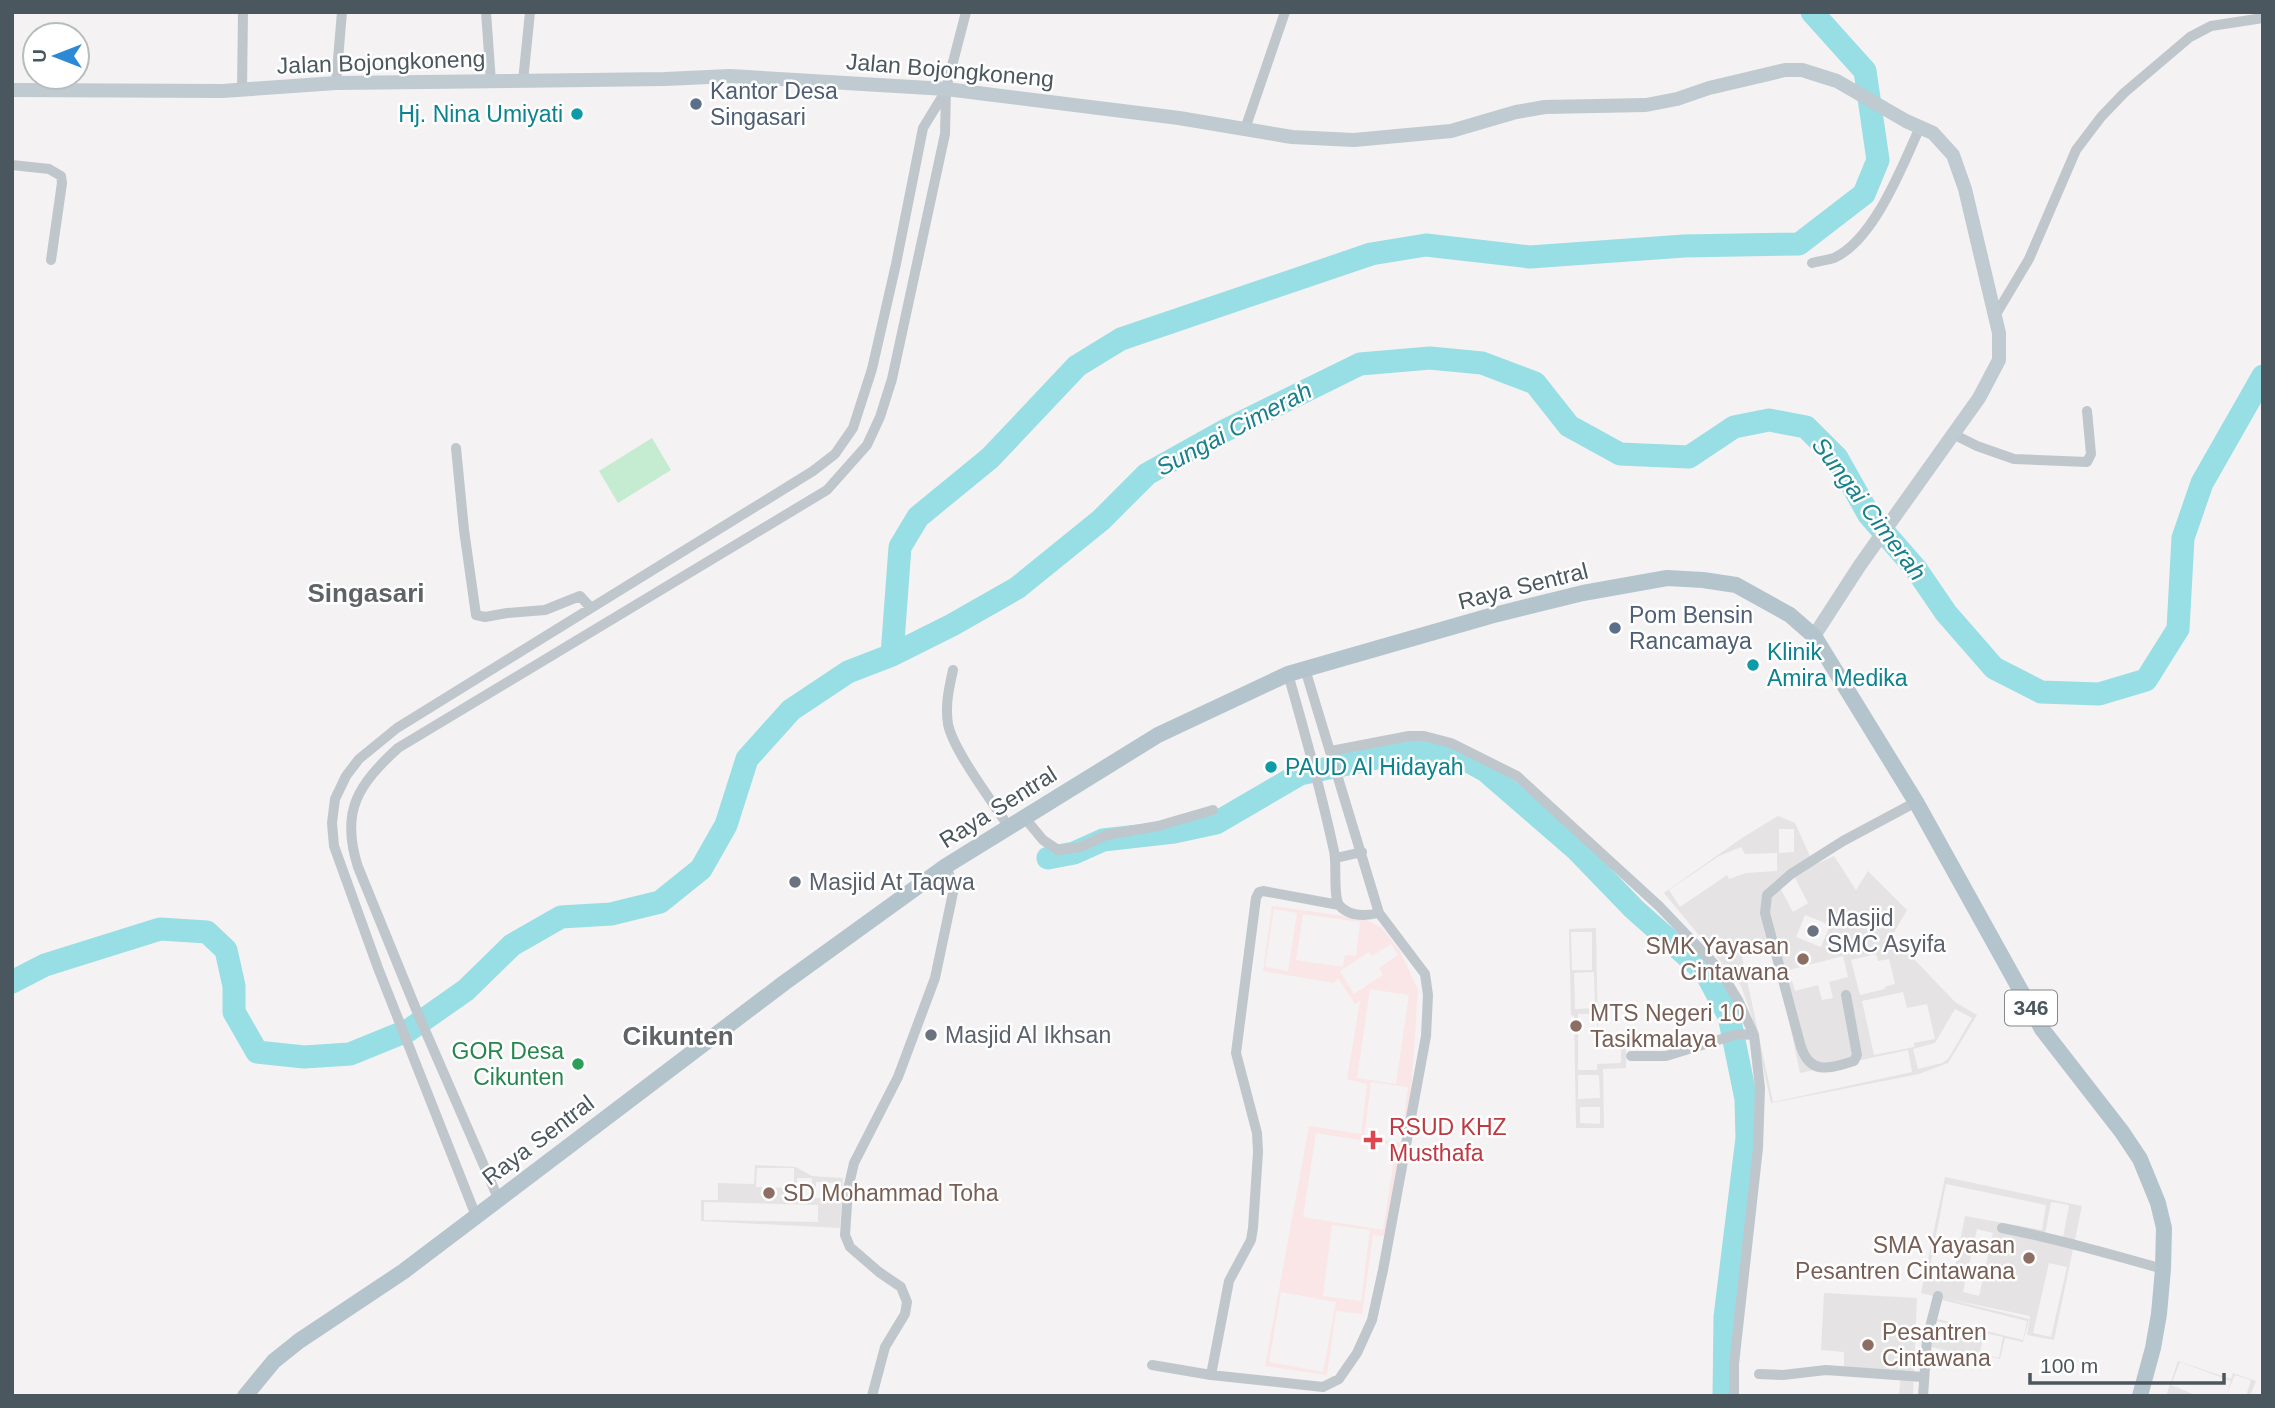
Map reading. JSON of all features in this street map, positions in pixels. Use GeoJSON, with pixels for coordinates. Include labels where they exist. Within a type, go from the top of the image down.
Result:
{"type":"FeatureCollection","features":[{"type":"Feature","properties":{"kind":"main road","name":"Jalan Bojongkoneng"},"geometry":{"type":"LineString","coordinates":[[12,90],[242,90],[336,83],[730,76],[946,89],[1179,118],[1314,139],[1354,140],[1451,131],[1516,112],[1545,107],[1646,105],[1785,70],[1818,74],[1933,133],[1952,155],[1959,170],[1995,316],[2000,348],[1999,360],[1979,398],[1860,565],[1814,636]]}},
{"type":"Feature","properties":{"kind":"main road","name":"Raya Sentral"},"geometry":{"type":"LineString","coordinates":[[245,1396],[274,1361],[404,1271],[784,983],[946,866],[1158,735],[1288,674],[1490,616],[1595,590],[1667,578],[1736,585],[1790,615],[1814,636]]}},
{"type":"Feature","properties":{"kind":"main road","name":"346"},"geometry":{"type":"LineString","coordinates":[[1814,636],[1916,802],[2042,1029],[2140,1159],[2158,1203],[2164,1228],[2163,1269],[2153,1348],[2140,1396]]}},
{"type":"Feature","properties":{"kind":"street"},"geometry":{"type":"LineString","coordinates":[[242,90],[243,12]]}},
{"type":"Feature","properties":{"kind":"street"},"geometry":{"type":"LineString","coordinates":[[336,83],[342,12]]}},
{"type":"Feature","properties":{"kind":"street"},"geometry":{"type":"LineString","coordinates":[[486,12],[491,82]]}},
{"type":"Feature","properties":{"kind":"street"},"geometry":{"type":"LineString","coordinates":[[523,81],[530,12]]}},
{"type":"Feature","properties":{"kind":"street"},"geometry":{"type":"LineString","coordinates":[[498,1198],[358,867],[351,845],[351,822],[356,797],[371,772],[398,748],[827,490],[846,471],[866,445],[880,417],[892,379],[945,134],[946,89],[966,12]]}},
{"type":"Feature","properties":{"kind":"street"},"geometry":{"type":"LineString","coordinates":[[1245,129],[1285,12]]}},
{"type":"Feature","properties":{"kind":"street"},"geometry":{"type":"LineString","coordinates":[[1995,316],[2029,259],[2076,150],[2101,117],[2124,93],[2190,37],[2211,26],[2263,18]]}},
{"type":"Feature","properties":{"kind":"street"},"geometry":{"type":"LineString","coordinates":[[476,1216],[378,968],[334,846],[332,824],[335,799],[345,776],[359,759],[397,728],[813,471],[835,454],[853,428],[872,369],[923,128],[946,89]]}},
{"type":"Feature","properties":{"kind":"street"},"geometry":{"type":"LineString","coordinates":[[1812,263],[1835,257],[1865,231],[1879,213],[1920,127]]}},
{"type":"Feature","properties":{"kind":"street"},"geometry":{"type":"LineString","coordinates":[[12,165],[49,169],[61,176],[51,260]]}},
{"type":"Feature","properties":{"kind":"street"},"geometry":{"type":"LineString","coordinates":[[896,264],[917,269]]}},
{"type":"Feature","properties":{"kind":"street"},"geometry":{"type":"LineString","coordinates":[[1955,435],[2014,459],[2087,462],[2091,454],[2087,411]]}},
{"type":"Feature","properties":{"kind":"street"},"geometry":{"type":"LineString","coordinates":[[456,449],[476,615],[485,617],[507,612],[545,610],[580,596],[591,608]]}},
{"type":"Feature","properties":{"kind":"street"},"geometry":{"type":"LineString","coordinates":[[646,575],[655,594]]}},
{"type":"Feature","properties":{"kind":"street"},"geometry":{"type":"LineString","coordinates":[[1152,1365],[1211,1375],[1324,1387],[1339,1379],[1357,1353],[1372,1320],[1383,1270],[1426,1036],[1428,995],[1425,974],[1379,913],[1305,669]]}},
{"type":"Feature","properties":{"kind":"street"},"geometry":{"type":"LineString","coordinates":[[953,670],[947,699],[949,726],[955,742],[1008,827]]}},
{"type":"Feature","properties":{"kind":"street"},"geometry":{"type":"LineString","coordinates":[[1288,674],[1318,778],[1336,858],[1336,896],[1339,905]]}},
{"type":"Feature","properties":{"kind":"street"},"geometry":{"type":"LineString","coordinates":[[457,691],[465,706]]}},
{"type":"Feature","properties":{"kind":"street"},"geometry":{"type":"LineString","coordinates":[[1332,755],[1409,736],[1424,736],[1451,743],[1517,776],[1659,906],[1719,970],[1738,1000],[1754,1035],[1760,1088],[1758,1148],[1734,1364],[1734,1396]]}},
{"type":"Feature","properties":{"kind":"street"},"geometry":{"type":"LineString","coordinates":[[1846,995],[1857,1055],[1854,1061],[1819,1068],[1806,1060],[1801,1047],[1765,913],[1767,895],[1791,874],[1916,802]]}},
{"type":"Feature","properties":{"kind":"street"},"geometry":{"type":"LineString","coordinates":[[1024,817],[1043,840],[1058,850],[1081,848],[1106,835],[1158,826],[1213,810]]}},
{"type":"Feature","properties":{"kind":"street"},"geometry":{"type":"LineString","coordinates":[[1336,858],[1362,852]]}},
{"type":"Feature","properties":{"kind":"street"},"geometry":{"type":"LineString","coordinates":[[872,1396],[885,1347],[905,1314],[907,1302],[901,1287],[850,1247],[845,1235],[848,1189],[854,1163],[898,1077],[935,978],[954,888],[946,866]]}},
{"type":"Feature","properties":{"kind":"street"},"geometry":{"type":"LineString","coordinates":[[1211,1375],[1229,1281],[1251,1240],[1254,1228],[1257,1133],[1236,1053],[1256,898],[1262,891],[1339,905],[1352,913],[1366,916],[1379,913]]}},
{"type":"Feature","properties":{"kind":"street"},"geometry":{"type":"LineString","coordinates":[[401,1023],[418,1014]]}},
{"type":"Feature","properties":{"kind":"street"},"geometry":{"type":"LineString","coordinates":[[1631,1056],[1666,1056],[1738,1034],[1754,1035]]}},
{"type":"Feature","properties":{"kind":"street"},"geometry":{"type":"LineString","coordinates":[[2002,1228],[2067,1242],[2087,1250],[2163,1269]]}},
{"type":"Feature","properties":{"kind":"street"},"geometry":{"type":"LineString","coordinates":[[1923,1396],[1927,1339],[1938,1296]]}},
{"type":"Feature","properties":{"kind":"street"},"geometry":{"type":"LineString","coordinates":[[1759,1374],[1783,1375],[1826,1370],[1923,1377]]}},
{"type":"Feature","properties":{"kind":"shaded area","name":"SMK Yayasan Cintawana"},"geometry":{"type":"Polygon","coordinates":[[[1778,816],[1795,823],[1814,865],[1834,856],[1856,890],[1868,871],[1907,910],[1892,936],[1955,1002],[1977,1015],[1948,1063],[1919,1074],[1771,1103],[1752,1017],[1741,986],[1664,893],[1778,816]],[[1779,829],[1779,853],[1794,852],[1794,829],[1779,829]],[[1741,847],[1719,856],[1669,890],[1680,907],[1727,875],[1729,879],[1746,873],[1777,871],[1777,853],[1745,854],[1741,847]],[[1795,878],[1779,886],[1793,912],[1808,903],[1795,878]],[[1805,915],[1796,937],[1821,947],[1830,925],[1805,915]],[[1773,945],[1741,952],[1773,1102],[1912,1072],[1908,1050],[1800,1073],[1773,945]],[[1876,954],[1851,960],[1860,995],[1895,984],[1889,959],[1878,961],[1876,954]],[[1843,956],[1789,970],[1795,991],[1818,985],[1822,1000],[1833,998],[1829,982],[1848,977],[1843,956]],[[1903,992],[1862,1001],[1874,1055],[1914,1047],[1914,1043],[1935,1039],[1927,1004],[1907,1008],[1903,992]],[[1955,1009],[1935,1043],[1913,1049],[1918,1069],[1948,1059],[1972,1018],[1955,1009]]]}},
{"type":"Feature","properties":{"kind":"shaded area","name":"RSUD KHZ Musthafa"},"geometry":{"type":"Polygon","coordinates":[[[1272,906],[1365,919],[1382,928],[1400,951],[1418,990],[1411,1092],[1389,1237],[1373,1235],[1362,1314],[1336,1311],[1327,1375],[1265,1366],[1309,1126],[1361,1134],[1367,1084],[1347,1079],[1360,1001],[1355,1004],[1338,978],[1334,983],[1263,971],[1272,906]],[[1274,909],[1265,967],[1288,971],[1297,913],[1274,909]],[[1303,914],[1296,960],[1343,967],[1345,955],[1356,956],[1360,922],[1303,914]],[[1391,944],[1372,956],[1369,952],[1340,971],[1354,994],[1383,975],[1379,968],[1398,955],[1391,944]],[[1370,989],[1357,1078],[1396,1084],[1409,995],[1370,989]],[[1371,1082],[1364,1137],[1401,1143],[1408,1087],[1371,1082]],[[1316,1133],[1303,1217],[1383,1230],[1396,1146],[1316,1133]],[[1332,1225],[1323,1296],[1361,1301],[1370,1230],[1332,1225]],[[1281,1292],[1269,1362],[1323,1372],[1336,1302],[1281,1292]]]}},
{"type":"Feature","properties":{"kind":"shaded area","name":"MTS Negeri 10 Tasikmalaya"},"geometry":{"type":"Polygon","coordinates":[[[1596,928],[1598,1037],[1626,1036],[1626,1068],[1603,1069],[1604,1128],[1576,1128],[1569,929],[1596,928]],[[1571,932],[1572,970],[1592,970],[1592,932],[1571,932]],[[1594,972],[1574,973],[1575,1009],[1595,1008],[1594,972]],[[1578,1014],[1578,1070],[1597,1070],[1597,1064],[1621,1063],[1621,1040],[1597,1040],[1597,1014],[1578,1014]],[[1578,1075],[1578,1099],[1600,1098],[1599,1075],[1578,1075]],[[1580,1107],[1580,1123],[1600,1124],[1600,1107],[1580,1107]]]}},
{"type":"Feature","properties":{"kind":"shaded area","name":"SD Mohammad Toha"},"geometry":{"type":"Polygon","coordinates":[[[755,1165],[796,1167],[812,1176],[843,1178],[840,1228],[701,1221],[701,1200],[718,1200],[718,1183],[754,1184],[755,1165]],[[757,1168],[756,1187],[794,1188],[794,1168],[757,1168]],[[797,1178],[797,1200],[811,1200],[812,1178],[797,1178]],[[816,1182],[816,1198],[836,1198],[836,1183],[816,1182]],[[704,1202],[704,1220],[818,1222],[818,1205],[704,1202]]]}},
{"type":"Feature","properties":{"kind":"shaded area","name":"SMA Yayasan Pesantren Cintawana"},"geometry":{"type":"Polygon","coordinates":[[[1945,1177],[2082,1206],[2054,1340],[2027,1335],[2030,1316],[1948,1299],[2029,1319],[2023,1342],[2005,1338],[2000,1359],[1977,1354],[1976,1358],[1928,1346],[1941,1298],[1921,1293],[1945,1177]],[[1946,1184],[1928,1277],[1952,1282],[1965,1216],[2042,1230],[2046,1205],[1946,1184]],[[2051,1202],[2045,1234],[2063,1238],[2069,1205],[2051,1202]],[[1977,1229],[1963,1292],[1979,1296],[1993,1233],[1977,1229]],[[2049,1263],[2033,1333],[2051,1337],[2067,1267],[2049,1263]],[[1942,1300],[1937,1319],[2023,1340],[2027,1321],[1942,1300]],[[1936,1321],[1932,1338],[1951,1342],[1955,1325],[1936,1321]],[[1984,1333],[1980,1353],[1999,1358],[2003,1337],[1984,1333]]]}},
{"type":"Feature","properties":{"kind":"shaded area","name":"Pesantren Cintawana"},"geometry":{"type":"Polygon","coordinates":[[[1824,1293],[1917,1298],[1913,1396],[1899,1396],[1901,1372],[1844,1367],[1844,1352],[1821,1350],[1824,1293]]]}},
{"type":"Feature","properties":{"kind":"shaded area"},"geometry":{"type":"Polygon","coordinates":[[[2178,1361],[2231,1379],[2233,1373],[2256,1381],[2250,1396],[2246,1396],[2251,1380],[2235,1375],[2226,1396],[2231,1381],[2180,1362],[2171,1385],[2198,1396],[2166,1396],[2178,1361]]]}},
{"type":"Feature","properties":{"kind":"green space"},"geometry":{"type":"Polygon","coordinates":[[[652,438],[671,470],[618,503],[599,471],[652,438]]]}},
{"type":"Feature","properties":{"kind":"waterway"},"geometry":{"type":"LineString","coordinates":[[892,655],[900,547],[918,517],[990,458],[1077,366],[1121,339],[1371,254],[1426,245],[1530,257],[1684,246],[1799,244],[1864,194],[1878,160],[1865,71],[1812,12]]}},
{"type":"Feature","properties":{"kind":"waterway","name":"Sungai Cimerah"},"geometry":{"type":"LineString","coordinates":[[12,982],[45,965],[160,929],[207,932],[226,950],[234,986],[234,1012],[257,1052],[304,1057],[350,1054],[409,1030],[466,990],[512,945],[561,917],[611,914],[660,902],[701,869],[726,825],[747,759],[791,710],[848,672],[892,655],[1017,588],[1101,520],[1147,474],[1224,431],[1360,364],[1430,358],[1482,363],[1535,383],[1569,426],[1620,454],[1689,457],[1734,427],[1769,420],[1806,427],[1837,458],[1869,515],[1916,569],[1946,613],[1994,668],[2041,692],[2099,694],[2146,680],[2178,629],[2183,538],[2202,483],[2263,376]]}},
{"type":"Feature","properties":{"kind":"waterway"},"geometry":{"type":"LineString","coordinates":[[1048,858],[1074,853],[1103,840],[1174,832],[1216,823],[1300,774],[1420,749],[1451,752],[1486,771],[1576,849],[1634,909],[1706,973],[1729,1016],[1746,1099],[1747,1138],[1725,1317],[1724,1396]]}},
{"type":"Feature","properties":{"kind":"place","name":"Kantor Desa Singasari"},"geometry":{"type":"Point","coordinates":[696,104]}},
{"type":"Feature","properties":{"kind":"place","name":"Hj. Nina Umiyati"},"geometry":{"type":"Point","coordinates":[577,114]}},
{"type":"Feature","properties":{"kind":"place","name":"Pom Bensin Rancamaya"},"geometry":{"type":"Point","coordinates":[1615,628]}},
{"type":"Feature","properties":{"kind":"place","name":"Klinik Amira Medika"},"geometry":{"type":"Point","coordinates":[1753,665]}},
{"type":"Feature","properties":{"kind":"place","name":"PAUD Al Hidayah"},"geometry":{"type":"Point","coordinates":[1271,767]}},
{"type":"Feature","properties":{"kind":"place","name":"Masjid At Taqwa"},"geometry":{"type":"Point","coordinates":[795,882]}},
{"type":"Feature","properties":{"kind":"place","name":"Masjid SMC Asyifa"},"geometry":{"type":"Point","coordinates":[1813,931]}},
{"type":"Feature","properties":{"kind":"place","name":"SMK Yayasan Cintawana"},"geometry":{"type":"Point","coordinates":[1803,959]}},
{"type":"Feature","properties":{"kind":"place","name":"MTS Negeri 10 Tasikmalaya"},"geometry":{"type":"Point","coordinates":[1576,1026]}},
{"type":"Feature","properties":{"kind":"place","name":"Masjid Al Ikhsan"},"geometry":{"type":"Point","coordinates":[931,1035]}},
{"type":"Feature","properties":{"kind":"place","name":"GOR Desa Cikunten"},"geometry":{"type":"Point","coordinates":[578,1064]}},
{"type":"Feature","properties":{"kind":"place","name":"RSUD KHZ Musthafa"},"geometry":{"type":"Point","coordinates":[1373,1140]}},
{"type":"Feature","properties":{"kind":"place","name":"SD Mohammad Toha"},"geometry":{"type":"Point","coordinates":[769,1193]}},
{"type":"Feature","properties":{"kind":"place","name":"SMA Yayasan Pesantren Cintawana"},"geometry":{"type":"Point","coordinates":[2029,1258]}},
{"type":"Feature","properties":{"kind":"place","name":"Pesantren Cintawana"},"geometry":{"type":"Point","coordinates":[1868,1345]}},
{"type":"Feature","properties":{"kind":"district","name":"Singasari"},"geometry":{"type":"Point","coordinates":[366,593]}},
{"type":"Feature","properties":{"kind":"district","name":"Cikunten"},"geometry":{"type":"Point","coordinates":[678,1036]}}]}
